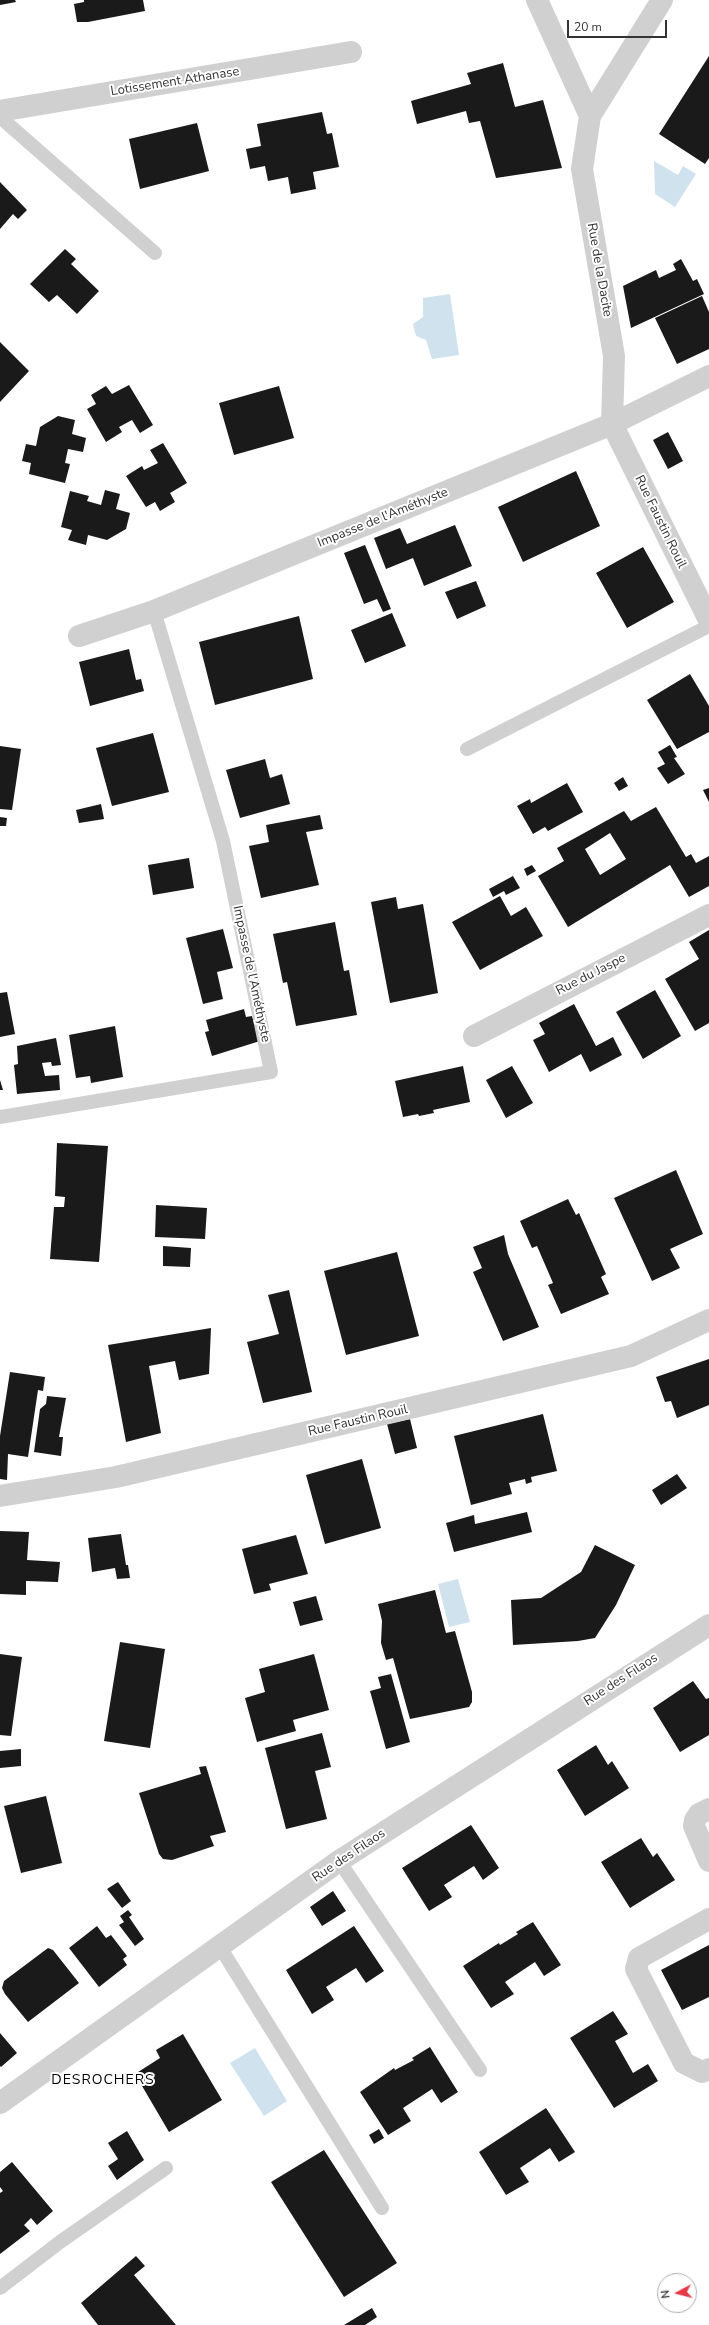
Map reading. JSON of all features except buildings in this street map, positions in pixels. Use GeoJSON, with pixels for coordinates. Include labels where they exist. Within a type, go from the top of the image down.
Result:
{"type":"FeatureCollection","features":[{"type":"Feature","properties":{"kind":"street"},"geometry":{"type":"LineString","coordinates":[[537,0],[590,116]]}},
{"type":"Feature","properties":{"kind":"street","name":"Rue de la Dacite"},"geometry":{"type":"LineString","coordinates":[[612,424],[614,356],[582,170],[590,116],[662,0]]}},
{"type":"Feature","properties":{"kind":"street","name":"Lotissement Athanase"},"geometry":{"type":"LineString","coordinates":[[0,111],[351,52]]}},
{"type":"Feature","properties":{"kind":"street","name":"Impasse de l'Améthyste"},"geometry":{"type":"LineString","coordinates":[[79,636],[154,611],[612,424],[709,376]]}},
{"type":"Feature","properties":{"kind":"street","name":"Rue Faustin Rouil"},"geometry":{"type":"LineString","coordinates":[[612,424],[709,620]]}},
{"type":"Feature","properties":{"kind":"street","name":"Rue du Jaspe"},"geometry":{"type":"LineString","coordinates":[[474,1036],[709,915]]}},
{"type":"Feature","properties":{"kind":"street","name":"Rue Faustin Rouil"},"geometry":{"type":"LineString","coordinates":[[0,1496],[116,1477],[631,1356],[709,1320]]}},
{"type":"Feature","properties":{"kind":"street","name":"Rue des Filaos"},"geometry":{"type":"LineString","coordinates":[[0,2103],[339,1861],[709,1624]]}},
{"type":"Feature","properties":{"kind":"street"},"geometry":{"type":"LineString","coordinates":[[709,1809],[699,1814],[695,1820],[694,1826],[709,1861]]}},
{"type":"Feature","properties":{"kind":"street"},"geometry":{"type":"LineString","coordinates":[[709,1920],[639,1958],[636,1970],[684,2063],[702,2072],[709,2068]]}},
{"type":"Feature","properties":{"kind":"lane"},"geometry":{"type":"LineString","coordinates":[[0,117],[155,253]]}},
{"type":"Feature","properties":{"kind":"lane","name":"Impasse de l'Améthyste"},"geometry":{"type":"LineString","coordinates":[[0,1117],[272,1072],[223,841],[154,611]]}},
{"type":"Feature","properties":{"kind":"lane"},"geometry":{"type":"LineString","coordinates":[[467,749],[709,626]]}},
{"type":"Feature","properties":{"kind":"lane"},"geometry":{"type":"LineString","coordinates":[[339,1861],[480,2070]]}},
{"type":"Feature","properties":{"kind":"lane"},"geometry":{"type":"LineString","coordinates":[[220,1946],[382,2208]]}},
{"type":"Feature","properties":{"kind":"lane"},"geometry":{"type":"LineString","coordinates":[[0,2288],[60,2242],[166,2168]]}},
{"type":"Feature","properties":{"kind":"water"},"geometry":{"type":"Polygon","coordinates":[[[654,161],[678,175],[683,166],[696,174],[675,207],[655,194],[654,161]]]}},
{"type":"Feature","properties":{"kind":"water"},"geometry":{"type":"Polygon","coordinates":[[[450,294],[459,355],[432,359],[426,340],[416,336],[413,324],[423,317],[423,298],[450,294]]]}},
{"type":"Feature","properties":{"kind":"water"},"geometry":{"type":"Polygon","coordinates":[[[458,1579],[470,1622],[449,1627],[438,1584],[458,1579]]]}},
{"type":"Feature","properties":{"kind":"water"},"geometry":{"type":"Polygon","coordinates":[[[255,2048],[287,2101],[264,2116],[230,2063],[255,2048]]]}},
{"type":"Feature","properties":{"kind":"district","name":"DESROCHERS"},"geometry":{"type":"Point","coordinates":[103,2081]}}]}
